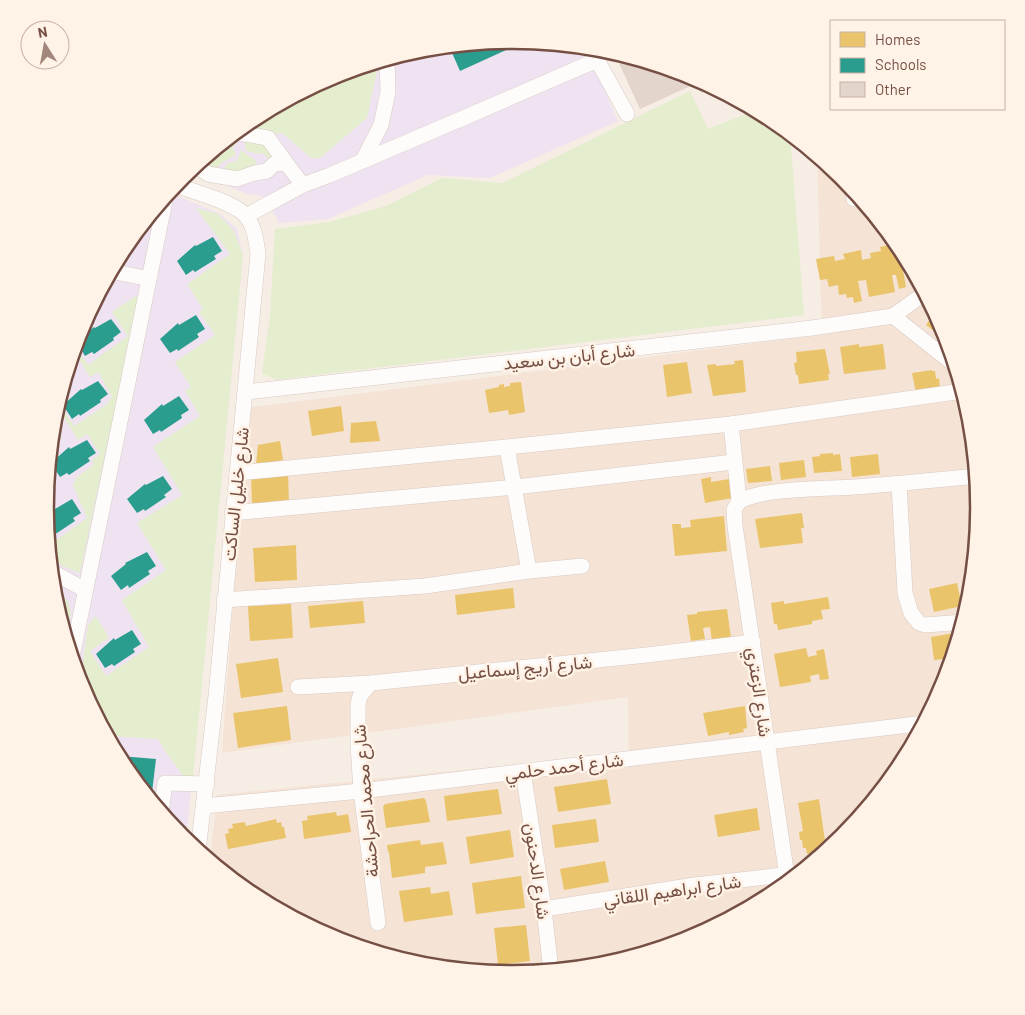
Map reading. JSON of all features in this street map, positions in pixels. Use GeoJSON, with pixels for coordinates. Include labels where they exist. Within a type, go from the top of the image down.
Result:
{"type":"FeatureCollection","features":[{"type":"Feature","properties":{"kind":"street"},"geometry":{"type":"LineString","coordinates":[[184,188],[234,206],[246,216],[302,185],[540,86],[590,56]]}},
{"type":"Feature","properties":{"kind":"street"},"geometry":{"type":"LineString","coordinates":[[596,57],[627,114]]}},
{"type":"Feature","properties":{"kind":"street"},"geometry":{"type":"LineString","coordinates":[[363,160],[381,124],[388,92],[387,66]]}},
{"type":"Feature","properties":{"kind":"street"},"geometry":{"type":"LineString","coordinates":[[246,134],[268,138],[302,185]]}},
{"type":"Feature","properties":{"kind":"street"},"geometry":{"type":"LineString","coordinates":[[202,170],[208,174],[237,179],[255,172],[267,171],[274,164],[286,163]]}},
{"type":"Feature","properties":{"kind":"street"},"geometry":{"type":"LineString","coordinates":[[75,644],[163,211]]}},
{"type":"Feature","properties":{"kind":"street","name":"شارع خليل الساكت"},"geometry":{"type":"LineString","coordinates":[[199,842],[207,784],[258,254],[255,234],[246,216]]}},
{"type":"Feature","properties":{"kind":"street"},"geometry":{"type":"LineString","coordinates":[[118,273],[149,279]]}},
{"type":"Feature","properties":{"kind":"street"},"geometry":{"type":"LineString","coordinates":[[920,297],[893,316],[946,358]]}},
{"type":"Feature","properties":{"kind":"street","name":"شارع أبان بن سعيد"},"geometry":{"type":"LineString","coordinates":[[246,392],[745,336],[893,316]]}},
{"type":"Feature","properties":{"kind":"street"},"geometry":{"type":"LineString","coordinates":[[237,472],[731,424],[957,392]]}},
{"type":"Feature","properties":{"kind":"street","name":"شارع الزعتري"},"geometry":{"type":"LineString","coordinates":[[731,424],[739,502],[734,510],[735,526],[767,741],[791,872]]}},
{"type":"Feature","properties":{"kind":"street"},"geometry":{"type":"LineString","coordinates":[[507,447],[529,571]]}},
{"type":"Feature","properties":{"kind":"street"},"geometry":{"type":"LineString","coordinates":[[232,512],[515,487],[734,462]]}},
{"type":"Feature","properties":{"kind":"street"},"geometry":{"type":"LineString","coordinates":[[739,502],[747,497],[775,493],[970,477]]}},
{"type":"Feature","properties":{"kind":"street"},"geometry":{"type":"LineString","coordinates":[[899,484],[905,593],[911,613],[919,623],[926,625],[957,623]]}},
{"type":"Feature","properties":{"kind":"street"},"geometry":{"type":"LineString","coordinates":[[224,600],[424,586],[529,571],[582,566]]}},
{"type":"Feature","properties":{"kind":"street"},"geometry":{"type":"LineString","coordinates":[[59,576],[85,590]]}},
{"type":"Feature","properties":{"kind":"street","name":"شارع أريج إسماعيل"},"geometry":{"type":"LineString","coordinates":[[298,687],[371,683],[648,655],[753,642]]}},
{"type":"Feature","properties":{"kind":"street","name":"شارع محمد الحراحشة"},"geometry":{"type":"LineString","coordinates":[[371,683],[360,696],[358,705],[361,791],[378,924]]}},
{"type":"Feature","properties":{"kind":"street","name":"شارع أحمد حلمي"},"geometry":{"type":"LineString","coordinates":[[204,806],[361,791],[917,724]]}},
{"type":"Feature","properties":{"kind":"street","name":"شارع الدحنون"},"geometry":{"type":"LineString","coordinates":[[523,771],[544,909],[550,964]]}},
{"type":"Feature","properties":{"kind":"street"},"geometry":{"type":"LineString","coordinates":[[162,803],[165,783],[207,784]]}},
{"type":"Feature","properties":{"kind":"street","name":"شارع ابراهيم اللقاني"},"geometry":{"type":"LineString","coordinates":[[544,909],[696,885],[783,878]]}},
{"type":"Feature","properties":{"kind":"shaded area"},"geometry":{"type":"Polygon","coordinates":[[[512,49],[543,50],[590,56],[618,121],[490,178],[428,175],[328,219],[279,223],[265,197],[248,194],[198,174],[233,144],[258,126],[310,96],[365,73],[423,58],[482,50],[512,49]]]}},
{"type":"Feature","properties":{"kind":"shaded area"},"geometry":{"type":"Polygon","coordinates":[[[817,165],[837,183],[876,228],[910,278],[924,305],[947,360],[956,389],[967,448],[971,508],[967,567],[956,626],[947,655],[924,710],[910,737],[876,787],[837,832],[815,852],[792,871],[742,905],[715,919],[660,942],[631,951],[572,962],[512,966],[453,962],[394,951],[365,942],[310,919],[283,905],[233,871],[211,853],[217,795],[629,753],[628,697],[222,753],[247,408],[822,335],[817,165]]]}},
{"type":"Feature","properties":{"kind":"shaded area"},"geometry":{"type":"Polygon","coordinates":[[[177,195],[220,214],[237,229],[243,255],[187,831],[149,787],[115,737],[101,710],[78,655],[69,626],[58,567],[54,508],[55,477],[58,448],[69,389],[89,332],[115,278],[149,228],[168,205],[177,195]]]}},
{"type":"Feature","properties":{"kind":"green space"},"geometry":{"type":"Polygon","coordinates":[[[377,69],[367,118],[320,158],[311,158],[282,133],[267,135],[256,127],[283,110],[337,84],[377,69]]]}},
{"type":"Feature","properties":{"kind":"green space"},"geometry":{"type":"Polygon","coordinates":[[[690,91],[708,129],[747,113],[791,143],[804,315],[276,380],[262,373],[270,316],[275,229],[329,222],[386,206],[442,178],[503,183],[690,91]]]}},
{"type":"Feature","properties":{"kind":"green space"},"geometry":{"type":"Polygon","coordinates":[[[250,134],[278,155],[270,160],[263,153],[246,151],[244,139],[250,134]]]}},
{"type":"Feature","properties":{"kind":"green space"},"geometry":{"type":"Polygon","coordinates":[[[239,140],[233,148],[236,155],[223,162],[213,171],[206,167],[239,140]]]}},
{"type":"Feature","properties":{"kind":"green space"},"geometry":{"type":"Polygon","coordinates":[[[241,150],[255,160],[257,163],[255,166],[246,167],[245,172],[242,174],[226,171],[225,166],[228,163],[237,161],[241,150]]]}},
{"type":"Feature","properties":{"kind":"green space"},"geometry":{"type":"Polygon","coordinates":[[[196,208],[218,214],[234,231],[243,255],[193,778],[184,777],[158,739],[115,736],[82,666],[88,625],[96,616],[109,638],[90,651],[106,676],[149,647],[122,600],[166,570],[137,523],[182,495],[153,447],[200,416],[185,391],[191,387],[175,362],[215,335],[199,312],[203,309],[187,284],[230,254],[196,208]]]}},
{"type":"Feature","properties":{"kind":"green space"},"geometry":{"type":"Polygon","coordinates":[[[136,296],[138,297],[80,573],[62,566],[57,561],[55,541],[87,518],[73,485],[76,478],[94,464],[92,460],[100,454],[87,434],[78,440],[63,417],[64,412],[74,426],[106,405],[112,397],[98,372],[90,377],[79,358],[80,354],[88,365],[128,336],[112,312],[136,296]]]}},
{"type":"Feature","properties":{"kind":"green space"},"geometry":{"type":"Polygon","coordinates":[[[63,597],[68,601],[71,613],[69,625],[63,597]]]}},
{"type":"Feature","properties":{"kind":"building: Homes"},"geometry":{"type":"Polygon","coordinates":[[[888,245],[894,253],[902,266],[906,287],[899,289],[896,275],[892,275],[895,292],[869,297],[866,280],[858,281],[862,301],[854,303],[853,297],[847,298],[846,294],[839,295],[838,285],[829,287],[827,279],[820,280],[816,259],[834,256],[835,261],[845,259],[843,254],[861,250],[862,260],[871,258],[870,253],[881,251],[880,247],[888,245]]]}},
{"type":"Feature","properties":{"kind":"building: Homes"},"geometry":{"type":"Polygon","coordinates":[[[930,319],[936,332],[926,325],[930,319]]]}},
{"type":"Feature","properties":{"kind":"building: Homes"},"geometry":{"type":"Polygon","coordinates":[[[859,344],[859,347],[883,344],[886,369],[844,374],[840,347],[859,344]]]}},
{"type":"Feature","properties":{"kind":"building: Homes"},"geometry":{"type":"Polygon","coordinates":[[[825,349],[830,374],[828,374],[829,380],[799,384],[794,363],[797,362],[796,352],[825,349]]]}},
{"type":"Feature","properties":{"kind":"building: Homes"},"geometry":{"type":"Polygon","coordinates":[[[743,360],[746,392],[713,396],[707,365],[735,364],[734,361],[743,360]]]}},
{"type":"Feature","properties":{"kind":"building: Homes"},"geometry":{"type":"Polygon","coordinates":[[[687,362],[692,393],[667,397],[663,365],[687,362]]]}},
{"type":"Feature","properties":{"kind":"building: Homes"},"geometry":{"type":"Polygon","coordinates":[[[935,371],[936,379],[939,378],[940,389],[916,393],[912,373],[935,371]]]}},
{"type":"Feature","properties":{"kind":"building: Homes"},"geometry":{"type":"Polygon","coordinates":[[[521,382],[525,412],[509,415],[508,410],[489,413],[485,390],[499,387],[499,385],[504,384],[504,387],[510,386],[510,383],[521,382]]]}},
{"type":"Feature","properties":{"kind":"building: Homes"},"geometry":{"type":"Polygon","coordinates":[[[341,406],[344,431],[312,436],[308,411],[341,406]]]}},
{"type":"Feature","properties":{"kind":"building: Homes"},"geometry":{"type":"Polygon","coordinates":[[[376,421],[380,441],[350,443],[351,423],[376,421]]]}},
{"type":"Feature","properties":{"kind":"building: Homes"},"geometry":{"type":"Polygon","coordinates":[[[280,441],[283,460],[256,465],[258,445],[280,441]]]}},
{"type":"Feature","properties":{"kind":"building: Homes"},"geometry":{"type":"Polygon","coordinates":[[[833,453],[833,455],[840,454],[842,471],[814,473],[812,457],[833,453]]]}},
{"type":"Feature","properties":{"kind":"building: Homes"},"geometry":{"type":"Polygon","coordinates":[[[878,454],[880,474],[852,477],[850,457],[878,454]]]}},
{"type":"Feature","properties":{"kind":"building: Homes"},"geometry":{"type":"Polygon","coordinates":[[[804,460],[806,477],[781,480],[779,463],[804,460]]]}},
{"type":"Feature","properties":{"kind":"building: Homes"},"geometry":{"type":"Polygon","coordinates":[[[770,466],[772,481],[748,483],[746,469],[770,466]]]}},
{"type":"Feature","properties":{"kind":"building: Homes"},"geometry":{"type":"Polygon","coordinates":[[[288,473],[289,503],[252,505],[251,475],[288,473]]]}},
{"type":"Feature","properties":{"kind":"building: Homes"},"geometry":{"type":"Polygon","coordinates":[[[711,477],[711,482],[729,479],[732,498],[705,503],[701,479],[711,477]]]}},
{"type":"Feature","properties":{"kind":"building: Homes"},"geometry":{"type":"Polygon","coordinates":[[[802,513],[803,543],[760,548],[755,519],[802,513]]]}},
{"type":"Feature","properties":{"kind":"building: Homes"},"geometry":{"type":"Polygon","coordinates":[[[724,516],[727,551],[675,556],[672,524],[681,524],[681,528],[691,527],[690,520],[724,516]]]}},
{"type":"Feature","properties":{"kind":"building: Homes"},"geometry":{"type":"Polygon","coordinates":[[[296,545],[297,580],[255,582],[253,548],[296,545]]]}},
{"type":"Feature","properties":{"kind":"building: Homes"},"geometry":{"type":"Polygon","coordinates":[[[957,583],[961,602],[960,606],[934,612],[929,589],[957,583]]]}},
{"type":"Feature","properties":{"kind":"building: Homes"},"geometry":{"type":"Polygon","coordinates":[[[513,588],[515,608],[457,615],[455,595],[513,588]]]}},
{"type":"Feature","properties":{"kind":"building: Homes"},"geometry":{"type":"Polygon","coordinates":[[[828,597],[830,609],[821,610],[823,619],[812,621],[812,624],[778,630],[777,624],[774,624],[771,603],[784,601],[784,604],[828,597]]]}},
{"type":"Feature","properties":{"kind":"building: Homes"},"geometry":{"type":"Polygon","coordinates":[[[363,601],[365,623],[310,628],[308,606],[363,601]]]}},
{"type":"Feature","properties":{"kind":"building: Homes"},"geometry":{"type":"Polygon","coordinates":[[[291,604],[293,638],[250,641],[248,606],[291,604]]]}},
{"type":"Feature","properties":{"kind":"building: Homes"},"geometry":{"type":"Polygon","coordinates":[[[727,609],[731,638],[712,641],[710,627],[703,628],[705,639],[691,641],[687,615],[727,609]]]}},
{"type":"Feature","properties":{"kind":"building: Homes"},"geometry":{"type":"Polygon","coordinates":[[[954,633],[946,659],[934,660],[931,637],[954,633]]]}},
{"type":"Feature","properties":{"kind":"building: Homes"},"geometry":{"type":"Polygon","coordinates":[[[806,648],[808,657],[817,655],[816,651],[824,649],[829,679],[820,680],[819,674],[810,676],[811,682],[780,687],[774,654],[806,648]]]}},
{"type":"Feature","properties":{"kind":"building: Homes"},"geometry":{"type":"Polygon","coordinates":[[[278,658],[283,692],[241,698],[236,664],[278,658]]]}},
{"type":"Feature","properties":{"kind":"building: Homes"},"geometry":{"type":"Polygon","coordinates":[[[287,706],[291,740],[238,748],[233,713],[287,706]]]}},
{"type":"Feature","properties":{"kind":"building: Homes"},"geometry":{"type":"Polygon","coordinates":[[[745,706],[747,728],[743,729],[744,732],[729,735],[729,732],[708,736],[703,713],[745,706]]]}},
{"type":"Feature","properties":{"kind":"building: Homes"},"geometry":{"type":"Polygon","coordinates":[[[607,779],[611,804],[558,812],[554,787],[607,779]]]}},
{"type":"Feature","properties":{"kind":"building: Homes"},"geometry":{"type":"Polygon","coordinates":[[[498,789],[502,814],[447,821],[444,796],[498,789]]]}},
{"type":"Feature","properties":{"kind":"building: Homes"},"geometry":{"type":"Polygon","coordinates":[[[424,798],[430,822],[386,828],[383,807],[385,804],[424,798]]]}},
{"type":"Feature","properties":{"kind":"building: Homes"},"geometry":{"type":"Polygon","coordinates":[[[819,799],[825,843],[814,853],[807,854],[806,848],[803,848],[802,840],[800,840],[799,832],[803,831],[798,803],[819,799]]]}},
{"type":"Feature","properties":{"kind":"building: Homes"},"geometry":{"type":"Polygon","coordinates":[[[757,808],[760,830],[718,837],[714,815],[757,808]]]}},
{"type":"Feature","properties":{"kind":"building: Homes"},"geometry":{"type":"Polygon","coordinates":[[[336,812],[337,816],[348,814],[351,832],[304,839],[302,821],[308,820],[307,816],[336,812]]]}},
{"type":"Feature","properties":{"kind":"building: Homes"},"geometry":{"type":"Polygon","coordinates":[[[276,819],[277,823],[281,822],[282,827],[284,827],[286,838],[228,849],[225,834],[229,833],[228,829],[233,828],[232,824],[245,822],[246,826],[276,819]]]}},
{"type":"Feature","properties":{"kind":"building: Homes"},"geometry":{"type":"Polygon","coordinates":[[[596,819],[599,842],[555,848],[552,825],[596,819]]]}},
{"type":"Feature","properties":{"kind":"building: Homes"},"geometry":{"type":"Polygon","coordinates":[[[510,830],[514,857],[470,864],[466,837],[510,830]]]}},
{"type":"Feature","properties":{"kind":"building: Homes"},"geometry":{"type":"Polygon","coordinates":[[[420,840],[421,845],[443,842],[447,864],[425,867],[425,873],[392,878],[387,845],[420,840]]]}},
{"type":"Feature","properties":{"kind":"building: Homes"},"geometry":{"type":"Polygon","coordinates":[[[605,861],[609,882],[564,890],[560,869],[605,861]]]}},
{"type":"Feature","properties":{"kind":"building: Homes"},"geometry":{"type":"Polygon","coordinates":[[[521,876],[525,908],[476,914],[472,883],[521,876]]]}},
{"type":"Feature","properties":{"kind":"building: Homes"},"geometry":{"type":"Polygon","coordinates":[[[430,887],[431,894],[449,891],[453,915],[404,922],[399,891],[430,887]]]}},
{"type":"Feature","properties":{"kind":"building: Homes"},"geometry":{"type":"Polygon","coordinates":[[[526,925],[530,961],[498,965],[494,928],[526,925]]]}},
{"type":"Feature","properties":{"kind":"building: Schools"},"geometry":{"type":"Polygon","coordinates":[[[508,49],[460,71],[452,53],[508,49]]]}},
{"type":"Feature","properties":{"kind":"building: Schools"},"geometry":{"type":"Polygon","coordinates":[[[213,237],[222,251],[214,256],[216,259],[195,272],[193,270],[186,275],[177,261],[195,245],[213,237]]]}},
{"type":"Feature","properties":{"kind":"building: Schools"},"geometry":{"type":"Polygon","coordinates":[[[196,315],[205,329],[197,334],[199,337],[178,351],[177,349],[170,353],[160,339],[178,323],[179,325],[196,315]]]}},
{"type":"Feature","properties":{"kind":"building: Schools"},"geometry":{"type":"Polygon","coordinates":[[[111,319],[121,332],[113,338],[114,340],[94,354],[92,352],[85,356],[82,350],[89,331],[111,319]]]}},
{"type":"Feature","properties":{"kind":"building: Schools"},"geometry":{"type":"Polygon","coordinates":[[[98,381],[108,394],[100,400],[101,402],[72,419],[65,408],[66,402],[98,381]]]}},
{"type":"Feature","properties":{"kind":"building: Schools"},"geometry":{"type":"Polygon","coordinates":[[[179,396],[189,410],[181,415],[182,418],[161,432],[160,430],[153,434],[144,420],[162,404],[163,406],[179,396]]]}},
{"type":"Feature","properties":{"kind":"building: Schools"},"geometry":{"type":"Polygon","coordinates":[[[87,440],[96,453],[88,458],[90,461],[69,475],[67,473],[60,477],[56,470],[57,458],[69,447],[70,449],[87,440]]]}},
{"type":"Feature","properties":{"kind":"building: Schools"},"geometry":{"type":"Polygon","coordinates":[[[163,476],[172,489],[164,495],[166,497],[145,511],[144,509],[137,513],[127,499],[145,484],[163,476]]]}},
{"type":"Feature","properties":{"kind":"building: Schools"},"geometry":{"type":"Polygon","coordinates":[[[72,499],[81,513],[73,518],[75,521],[55,534],[54,507],[55,509],[72,499]]]}},
{"type":"Feature","properties":{"kind":"building: Schools"},"geometry":{"type":"Polygon","coordinates":[[[147,552],[156,566],[148,571],[150,574],[129,588],[128,585],[121,590],[111,576],[125,563],[147,552]]]}},
{"type":"Feature","properties":{"kind":"building: Schools"},"geometry":{"type":"Polygon","coordinates":[[[132,630],[141,644],[133,649],[135,652],[114,666],[112,664],[105,668],[96,654],[114,638],[115,640],[132,630]]]}},
{"type":"Feature","properties":{"kind":"building: Schools"},"geometry":{"type":"Polygon","coordinates":[[[128,757],[156,759],[152,791],[128,757]]]}},
{"type":"Feature","properties":{"kind":"building: Other"},"geometry":{"type":"Polygon","coordinates":[[[618,61],[660,73],[691,86],[640,109],[618,61]]]}}]}
